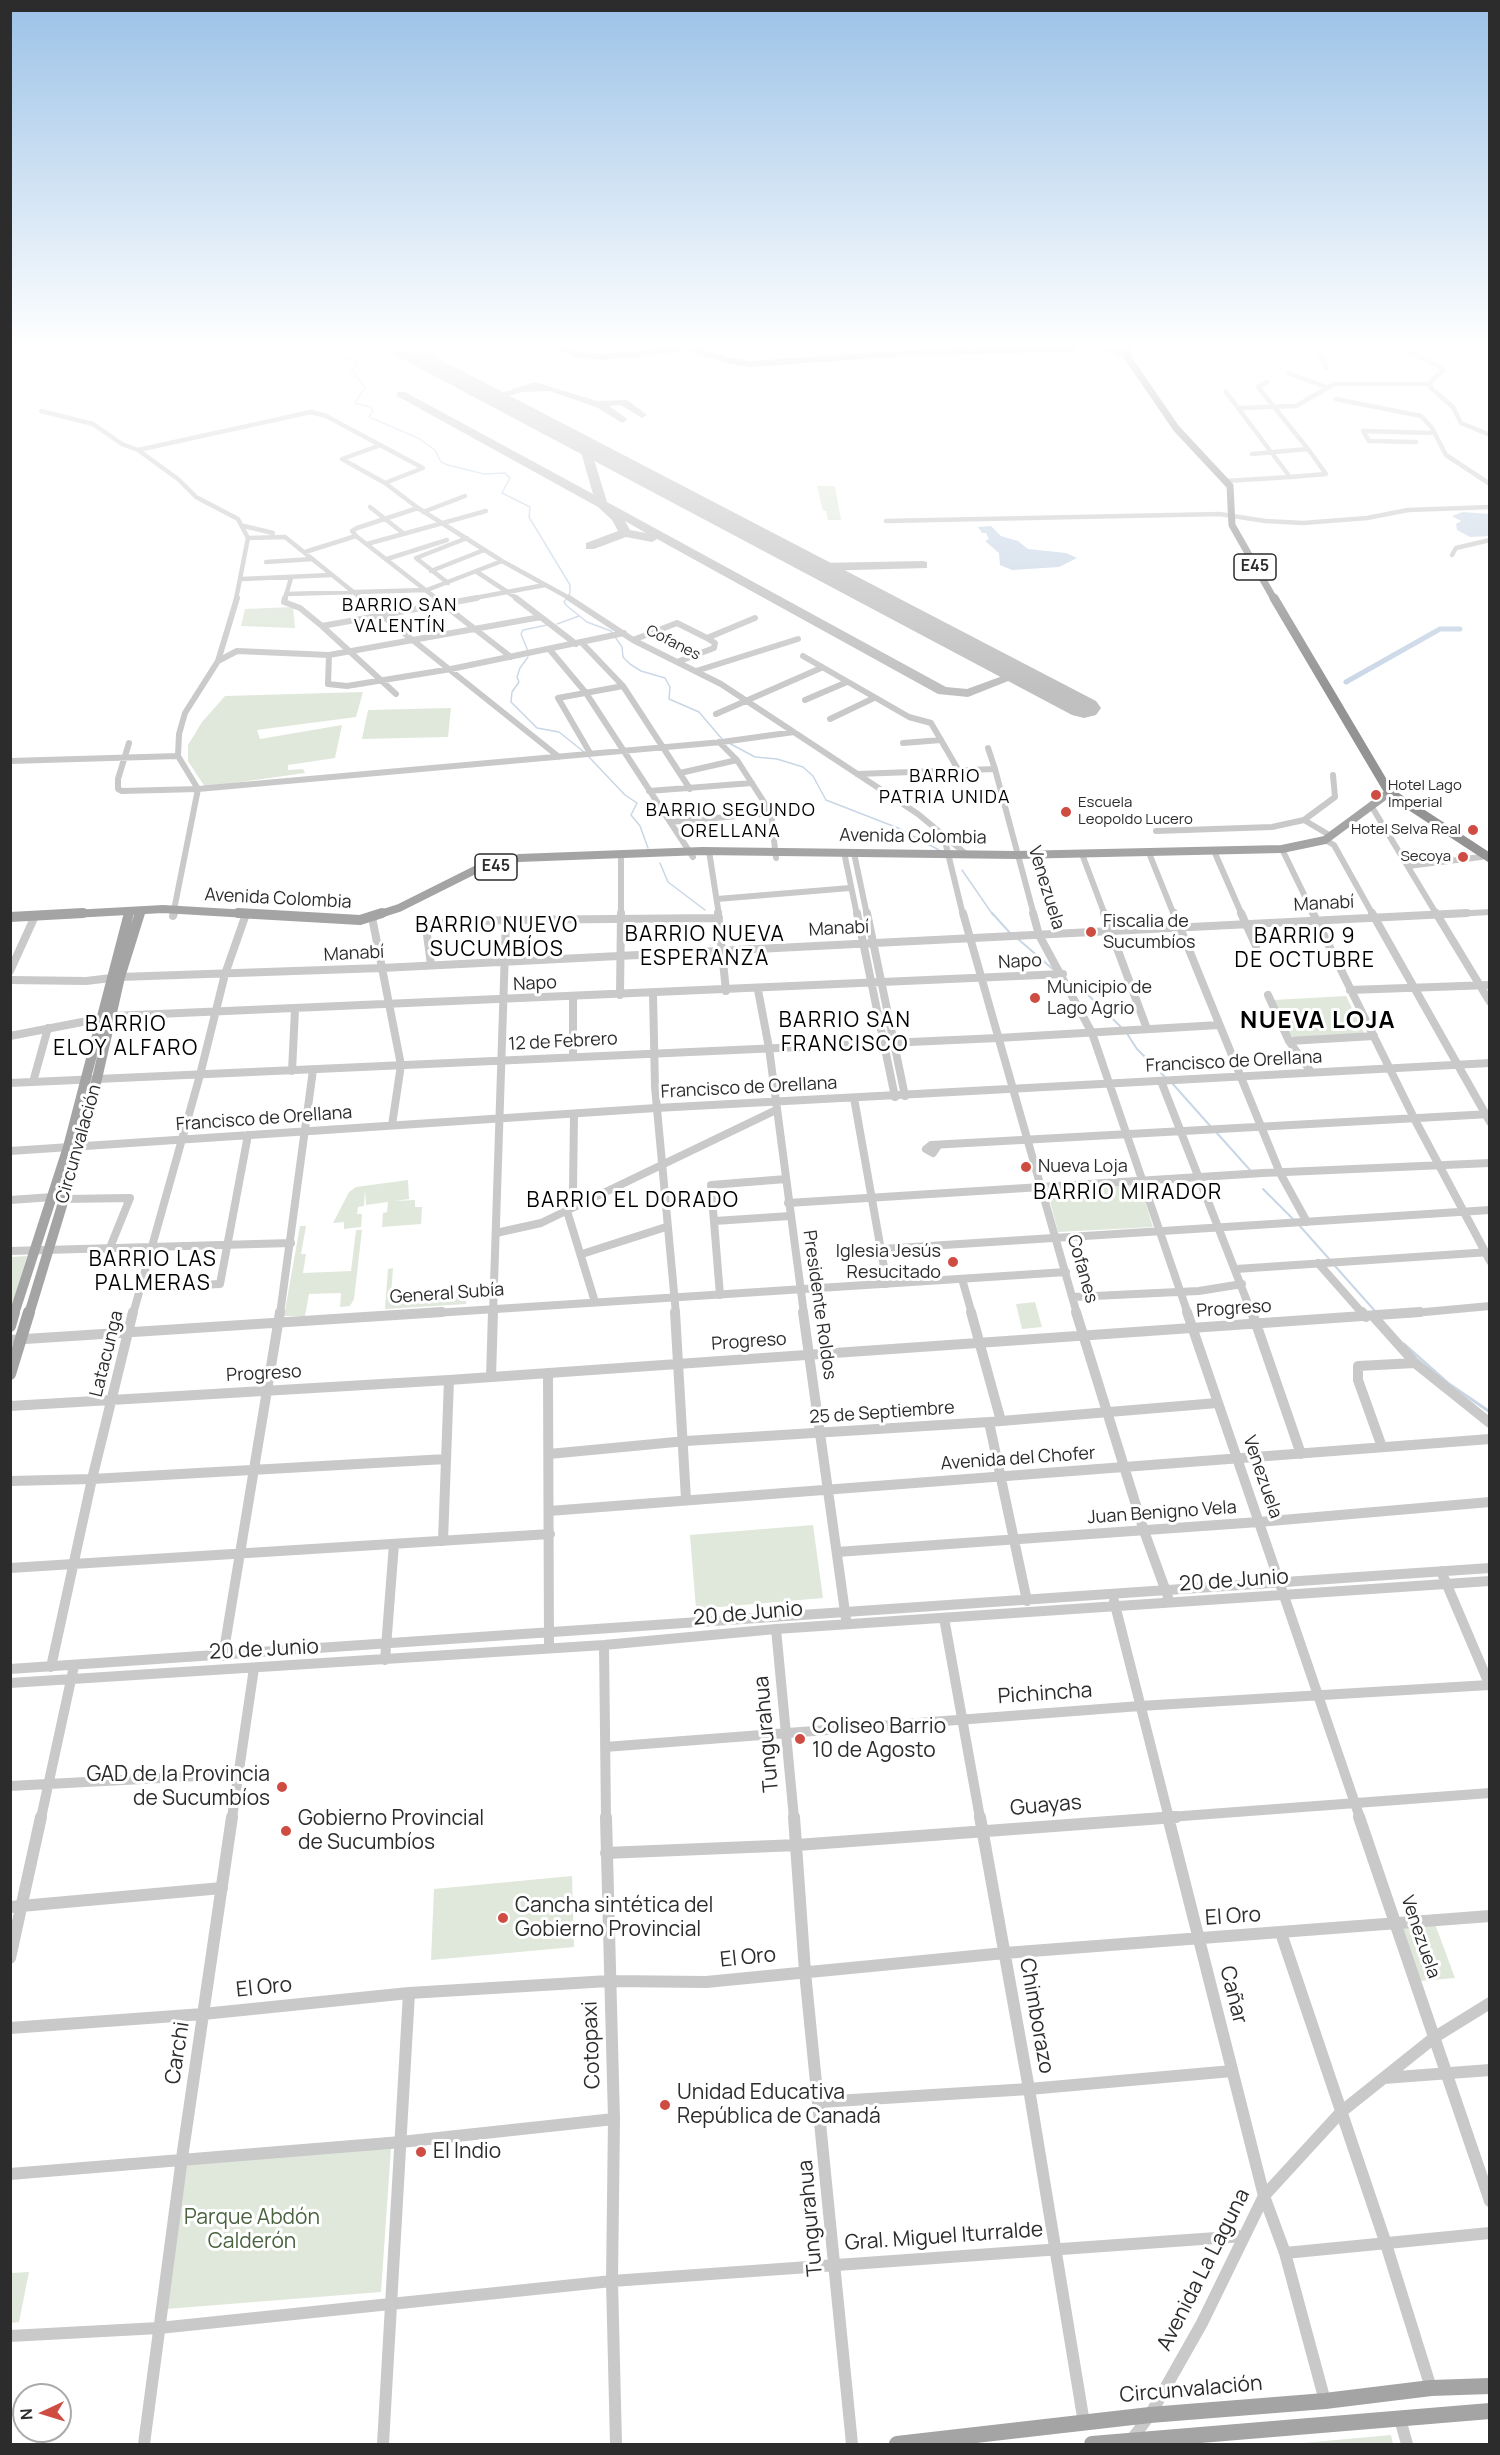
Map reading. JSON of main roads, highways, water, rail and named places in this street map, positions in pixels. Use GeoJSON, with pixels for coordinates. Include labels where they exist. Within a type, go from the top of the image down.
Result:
{"type":"FeatureCollection","features":[{"type":"Feature","properties":{"kind":"highway","name":"E45"},"geometry":{"type":"LineString","coordinates":[[1210,464],[1232,491],[1232,525],[1252,563],[1388,794],[1485,857],[1490,863]]}},
{"type":"Feature","properties":{"kind":"main road","name":"Avenida Colombia"},"geometry":{"type":"LineString","coordinates":[[10,917],[144,912],[244,917],[345,926],[402,911],[487,869],[527,863],[621,856],[845,855],[854,853],[1016,855],[1282,849],[1328,838],[1388,794]]}},
{"type":"Feature","properties":{"kind":"main road","name":"Circunvalación"},"geometry":{"type":"LineString","coordinates":[[10,1374],[15,1340],[48,1249],[79,1146],[129,912]]}},
{"type":"Feature","properties":{"kind":"main road","name":"Circunvalación"},"geometry":{"type":"LineString","coordinates":[[116,978],[144,912]]}},
{"type":"Feature","properties":{"kind":"main road","name":"Circunvalación"},"geometry":{"type":"LineString","coordinates":[[10,1326],[92,1080]]}},
{"type":"Feature","properties":{"kind":"main road","name":"Circunvalación"},"geometry":{"type":"LineString","coordinates":[[897,2445],[1150,2415],[1325,2401],[1431,2388],[1490,2386]]}},
{"type":"Feature","properties":{"kind":"main road"},"geometry":{"type":"LineString","coordinates":[[1092,2445],[1490,2411]]}},
{"type":"Feature","properties":{"kind":"water"},"geometry":{"type":"Polygon","coordinates":[[[1463,512],[1489,514],[1489,536],[1470,537],[1457,530],[1456,524],[1461,521],[1452,516],[1463,512]]]}},
{"type":"Feature","properties":{"kind":"water"},"geometry":{"type":"Polygon","coordinates":[[[991,526],[1001,536],[1018,541],[1028,549],[1066,553],[1077,558],[1059,567],[1012,570],[1000,565],[999,553],[985,541],[989,539],[986,533],[982,533],[978,527],[991,526]]]}},
{"type":"Feature","properties":{"kind":"waterway"},"geometry":{"type":"LineString","coordinates":[[445,464],[484,474],[505,473],[510,478],[502,493],[530,507],[529,517],[570,585],[570,593],[564,602],[567,606],[587,622],[611,631],[622,647],[623,657],[630,664],[641,671],[665,678],[670,687],[669,699],[699,712],[722,739]]}},
{"type":"Feature","properties":{"kind":"waterway"},"geometry":{"type":"LineString","coordinates":[[557,624],[579,616]]}},
{"type":"Feature","properties":{"kind":"waterway"},"geometry":{"type":"LineString","coordinates":[[528,651],[521,634],[523,630],[547,625]]}},
{"type":"Feature","properties":{"kind":"waterway"},"geometry":{"type":"LineString","coordinates":[[1346,682],[1440,629],[1460,629]]}},
{"type":"Feature","properties":{"kind":"waterway"},"geometry":{"type":"LineString","coordinates":[[528,657],[520,668],[517,677],[519,682],[512,692],[511,702],[537,728],[559,732],[584,752]]}},
{"type":"Feature","properties":{"kind":"waterway"},"geometry":{"type":"LineString","coordinates":[[727,742],[755,757],[777,759],[803,767],[813,776],[826,800],[898,828],[939,850]]}},
{"type":"Feature","properties":{"kind":"waterway"},"geometry":{"type":"LineString","coordinates":[[588,756],[625,795],[637,803],[631,815],[640,826],[648,848]]}},
{"type":"Feature","properties":{"kind":"waterway"},"geometry":{"type":"LineString","coordinates":[[660,863],[668,882],[705,910]]}},
{"type":"Feature","properties":{"kind":"waterway"},"geometry":{"type":"LineString","coordinates":[[962,870],[993,915]]}},
{"type":"Feature","properties":{"kind":"waterway"},"geometry":{"type":"LineString","coordinates":[[992,913],[1011,934]]}},
{"type":"Feature","properties":{"kind":"waterway"},"geometry":{"type":"LineString","coordinates":[[1018,939],[1055,971]]}},
{"type":"Feature","properties":{"kind":"waterway"},"geometry":{"type":"LineString","coordinates":[[1085,992],[1122,1028]]}},
{"type":"Feature","properties":{"kind":"waterway"},"geometry":{"type":"LineString","coordinates":[[1126,1032],[1137,1049],[1165,1077]]}},
{"type":"Feature","properties":{"kind":"waterway"},"geometry":{"type":"LineString","coordinates":[[1172,1083],[1212,1128]]}},
{"type":"Feature","properties":{"kind":"waterway"},"geometry":{"type":"LineString","coordinates":[[1216,1132],[1250,1170]]}},
{"type":"Feature","properties":{"kind":"waterway"},"geometry":{"type":"LineString","coordinates":[[1263,1189],[1295,1221]]}},
{"type":"Feature","properties":{"kind":"waterway"},"geometry":{"type":"LineString","coordinates":[[1299,1225],[1331,1261]]}},
{"type":"Feature","properties":{"kind":"waterway"},"geometry":{"type":"LineString","coordinates":[[1335,1266],[1375,1311]]}},
{"type":"Feature","properties":{"kind":"waterway"},"geometry":{"type":"LineString","coordinates":[[1404,1344],[1449,1384],[1490,1412]]}},
{"type":"Feature","properties":{"kind":"place","name":"Hotel Lago Imperial"},"geometry":{"type":"Point","coordinates":[1376,795]}},
{"type":"Feature","properties":{"kind":"place","name":"Escuela Leopoldo Lucero"},"geometry":{"type":"Point","coordinates":[1066,812]}},
{"type":"Feature","properties":{"kind":"place","name":"Hotel Selva Real"},"geometry":{"type":"Point","coordinates":[1473,830]}},
{"type":"Feature","properties":{"kind":"place","name":"Secoya"},"geometry":{"type":"Point","coordinates":[1463,857]}},
{"type":"Feature","properties":{"kind":"place","name":"Fiscalia de Sucumbíos"},"geometry":{"type":"Point","coordinates":[1091,932]}},
{"type":"Feature","properties":{"kind":"place","name":"Municipio de Lago Agrio"},"geometry":{"type":"Point","coordinates":[1035,998]}},
{"type":"Feature","properties":{"kind":"place","name":"Nueva Loja"},"geometry":{"type":"Point","coordinates":[1026,1167]}},
{"type":"Feature","properties":{"kind":"place","name":"Iglesia Jesús Resucitado"},"geometry":{"type":"Point","coordinates":[953,1262]}},
{"type":"Feature","properties":{"kind":"place","name":"Coliseo Barrio 10 de Agosto"},"geometry":{"type":"Point","coordinates":[800,1739]}},
{"type":"Feature","properties":{"kind":"place","name":"GAD de la Provincia de Sucumbíos"},"geometry":{"type":"Point","coordinates":[282,1787]}},
{"type":"Feature","properties":{"kind":"place","name":"Gobierno Provincial de Sucumbíos"},"geometry":{"type":"Point","coordinates":[286,1831]}},
{"type":"Feature","properties":{"kind":"place","name":"Cancha sintética del Gobierno Provincial"},"geometry":{"type":"Point","coordinates":[503,1918]}},
{"type":"Feature","properties":{"kind":"place","name":"Unidad Educativa República de Canadá"},"geometry":{"type":"Point","coordinates":[665,2105]}},
{"type":"Feature","properties":{"kind":"place","name":"El Indio"},"geometry":{"type":"Point","coordinates":[421,2152]}},
{"type":"Feature","properties":{"kind":"district","name":"BARRIO SAN VALENTÍN"},"geometry":{"type":"Point","coordinates":[400,616]}},
{"type":"Feature","properties":{"kind":"district","name":"BARRIO PATRIA UNIDA"},"geometry":{"type":"Point","coordinates":[945,787]}},
{"type":"Feature","properties":{"kind":"district","name":"BARRIO SEGUNDO ORELLANA"},"geometry":{"type":"Point","coordinates":[731,821]}},
{"type":"Feature","properties":{"kind":"district","name":"BARRIO NUEVO SUCUMBÍOS"},"geometry":{"type":"Point","coordinates":[497,938]}},
{"type":"Feature","properties":{"kind":"district","name":"BARRIO NUEVA ESPERANZA"},"geometry":{"type":"Point","coordinates":[705,947]}},
{"type":"Feature","properties":{"kind":"district","name":"BARRIO 9 DE OCTUBRE"},"geometry":{"type":"Point","coordinates":[1305,949]}},
{"type":"Feature","properties":{"kind":"district","name":"NUEVA LOJA"},"geometry":{"type":"Point","coordinates":[1318,1021]}},
{"type":"Feature","properties":{"kind":"district","name":"BARRIO SAN FRANCISCO"},"geometry":{"type":"Point","coordinates":[845,1033]}},
{"type":"Feature","properties":{"kind":"district","name":"BARRIO ELOY ALFARO"},"geometry":{"type":"Point","coordinates":[126,1037]}},
{"type":"Feature","properties":{"kind":"district","name":"BARRIO MIRADOR"},"geometry":{"type":"Point","coordinates":[1128,1193]}},
{"type":"Feature","properties":{"kind":"district","name":"BARRIO EL DORADO"},"geometry":{"type":"Point","coordinates":[633,1201]}},
{"type":"Feature","properties":{"kind":"district","name":"BARRIO LAS PALMERAS"},"geometry":{"type":"Point","coordinates":[153,1272]}},
{"type":"Feature","properties":{"kind":"park label","name":"Parque Abdón Calderón"},"geometry":{"type":"Point","coordinates":[252,2230]}}]}
